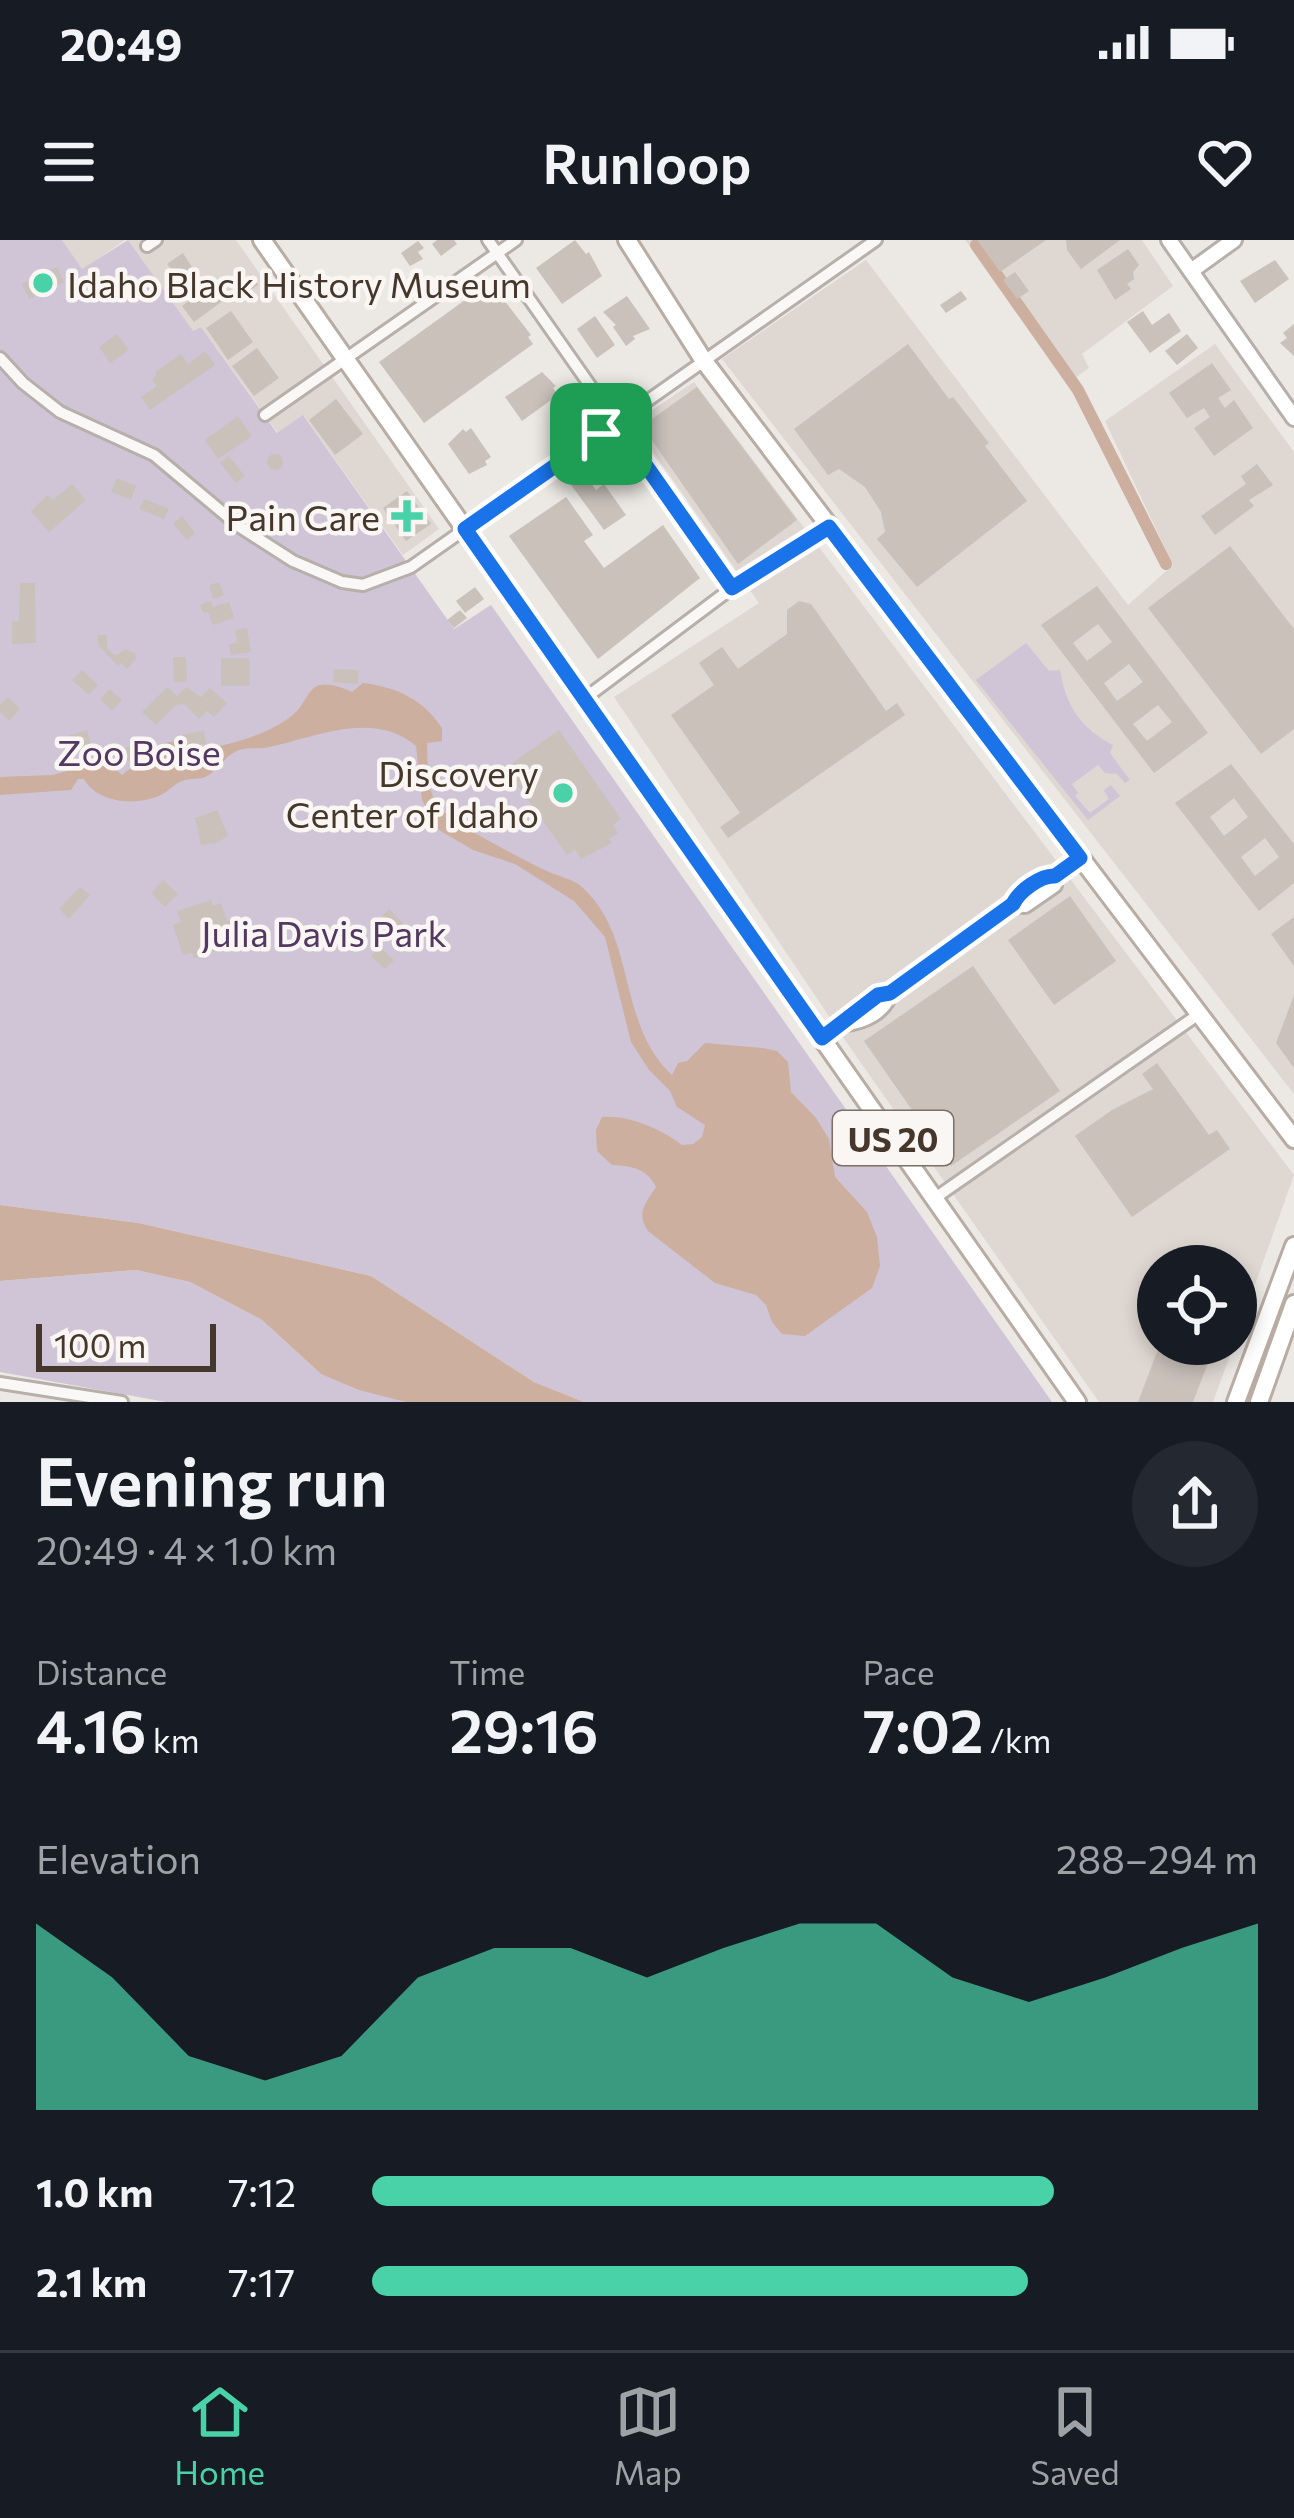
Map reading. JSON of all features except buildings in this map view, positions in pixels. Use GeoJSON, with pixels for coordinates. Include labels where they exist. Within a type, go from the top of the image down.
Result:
{"type":"FeatureCollection","features":[{"type":"Feature","properties":{"kind":"main road","name":"US 20"},"geometry":{"type":"LineString","coordinates":[[262,240],[1077,1402]]}},
{"type":"Feature","properties":{"kind":"main road"},"geometry":{"type":"LineString","coordinates":[[627,240],[704,361],[1294,1139]]}},
{"type":"Feature","properties":{"kind":"main road"},"geometry":{"type":"LineString","coordinates":[[1261,1096],[1294,1120]]}},
{"type":"Feature","properties":{"kind":"main road"},"geometry":{"type":"LineString","coordinates":[[1236,1402],[1294,1246]]}},
{"type":"Feature","properties":{"kind":"main road"},"geometry":{"type":"LineString","coordinates":[[1259,1402],[1294,1304]]}},
{"type":"Feature","properties":{"kind":"street"},"geometry":{"type":"LineString","coordinates":[[488,240],[732,588]]}},
{"type":"Feature","properties":{"kind":"street"},"geometry":{"type":"LineString","coordinates":[[266,415],[516,240]]}},
{"type":"Feature","properties":{"kind":"street"},"geometry":{"type":"LineString","coordinates":[[0,358],[60,412],[154,455],[240,527],[293,561],[342,582],[363,585],[411,567],[876,240]]}},
{"type":"Feature","properties":{"kind":"street"},"geometry":{"type":"LineString","coordinates":[[1169,240],[1294,418]]}},
{"type":"Feature","properties":{"kind":"street"},"geometry":{"type":"LineString","coordinates":[[1191,271],[1234,240]]}},
{"type":"Feature","properties":{"kind":"street"},"geometry":{"type":"LineString","coordinates":[[584,699],[732,588],[829,527]]}},
{"type":"Feature","properties":{"kind":"street"},"geometry":{"type":"LineString","coordinates":[[822,1038],[1013,904],[1017,896],[1080,858]]}},
{"type":"Feature","properties":{"kind":"street"},"geometry":{"type":"LineString","coordinates":[[935,1198],[1199,1013]]}},
{"type":"Feature","properties":{"kind":"street"},"geometry":{"type":"LineString","coordinates":[[0,1383],[34,1395],[122,1402]]}},
{"type":"Feature","properties":{"kind":"shaded area"},"geometry":{"type":"Polygon","coordinates":[[[62,240],[125,240],[82,270],[62,240]]]}},
{"type":"Feature","properties":{"kind":"shaded area"},"geometry":{"type":"Polygon","coordinates":[[[128,240],[236,240],[439,529],[403,555],[304,416],[278,433],[201,327],[193,332],[128,240]]]}},
{"type":"Feature","properties":{"kind":"shaded area"},"geometry":{"type":"Polygon","coordinates":[[[965,240],[1142,240],[1173,286],[1082,354],[1089,368],[1071,381],[965,240]]]}},
{"type":"Feature","properties":{"kind":"shaded area"},"geometry":{"type":"Polygon","coordinates":[[[866,260],[1128,605],[1173,565],[1105,421],[1215,344],[1294,452],[1294,1094],[722,359],[866,260]]]}},
{"type":"Feature","properties":{"kind":"shaded area"},"geometry":{"type":"Polygon","coordinates":[[[694,382],[1294,1175],[1257,1279],[1257,1245],[1137,1245],[1137,1365],[1226,1365],[1213,1402],[1099,1402],[847,1043],[614,697],[759,603],[633,423],[694,382]]]}},
{"type":"Feature","properties":{"kind":"shaded area"},"geometry":{"type":"Polygon","coordinates":[[[363,683],[408,696],[442,728],[442,741],[427,743],[427,759],[431,792],[445,813],[508,851],[578,884],[600,908],[612,931],[642,1031],[672,1075],[678,1063],[687,1061],[705,1043],[777,1051],[788,1062],[791,1092],[829,1139],[835,1177],[867,1212],[877,1237],[880,1266],[872,1288],[805,1336],[782,1334],[756,1295],[715,1283],[648,1231],[642,1214],[656,1187],[643,1172],[612,1165],[597,1151],[596,1130],[602,1117],[644,1124],[682,1145],[702,1137],[705,1125],[677,1107],[631,1042],[605,937],[574,901],[515,864],[473,850],[439,830],[422,800],[416,746],[399,735],[381,729],[343,729],[240,750],[206,777],[182,781],[159,796],[139,801],[107,798],[84,779],[78,779],[71,790],[0,795],[0,777],[53,775],[106,760],[122,775],[164,743],[177,741],[180,750],[193,750],[242,740],[287,720],[318,686],[352,692],[363,683]]]}},
{"type":"Feature","properties":{"kind":"shaded area"},"geometry":{"type":"Polygon","coordinates":[[[0,1205],[139,1223],[371,1276],[534,1382],[584,1402],[406,1402],[359,1390],[321,1374],[262,1320],[190,1282],[136,1270],[0,1281],[0,1205]]]}},
{"type":"Feature","properties":{"kind":"green space","name":"Julia Davis Park"},"geometry":{"type":"Polygon","coordinates":[[[0,240],[62,240],[82,269],[128,240],[193,331],[201,327],[277,433],[303,415],[454,629],[491,605],[1052,1402],[584,1402],[534,1382],[371,1276],[139,1223],[0,1205],[0,240]]]}},
{"type":"Feature","properties":{"kind":"green space"},"geometry":{"type":"Polygon","coordinates":[[[1026,643],[1049,671],[1060,670],[1076,715],[1113,745],[1110,753],[1130,780],[1125,783],[1098,765],[1072,784],[1078,793],[1075,796],[1090,813],[1109,799],[1104,790],[1111,785],[1120,796],[1088,820],[976,680],[1026,643]]]}},
{"type":"Feature","properties":{"kind":"green space"},"geometry":{"type":"Polygon","coordinates":[[[136,1270],[190,1282],[262,1320],[321,1374],[406,1402],[166,1402],[0,1372],[0,1281],[136,1270]]]}},
{"type":"Feature","properties":{"kind":"waterway"},"geometry":{"type":"LineString","coordinates":[[976,245],[1078,390],[1166,564]]}},
{"type":"Feature","properties":{"kind":"place","name":"Idaho Black History Museum"},"geometry":{"type":"Point","coordinates":[43,283]}},
{"type":"Feature","properties":{"kind":"place","name":"Pain Care"},"geometry":{"type":"Point","coordinates":[407,516]}},
{"type":"Feature","properties":{"kind":"place","name":"Discovery Center of Idaho"},"geometry":{"type":"Point","coordinates":[563,793]}},
{"type":"Feature","properties":{"kind":"route"},"geometry":{"type":"LineString","coordinates":[[616,423],[732,588],[829,527],[1080,858],[1017,896],[1013,904],[822,1038],[465,529],[601,434],[616,423]]}},
{"type":"Feature","properties":{"kind":"park label","name":"Zoo Boise"},"geometry":{"type":"Point","coordinates":[139,751]}}]}
